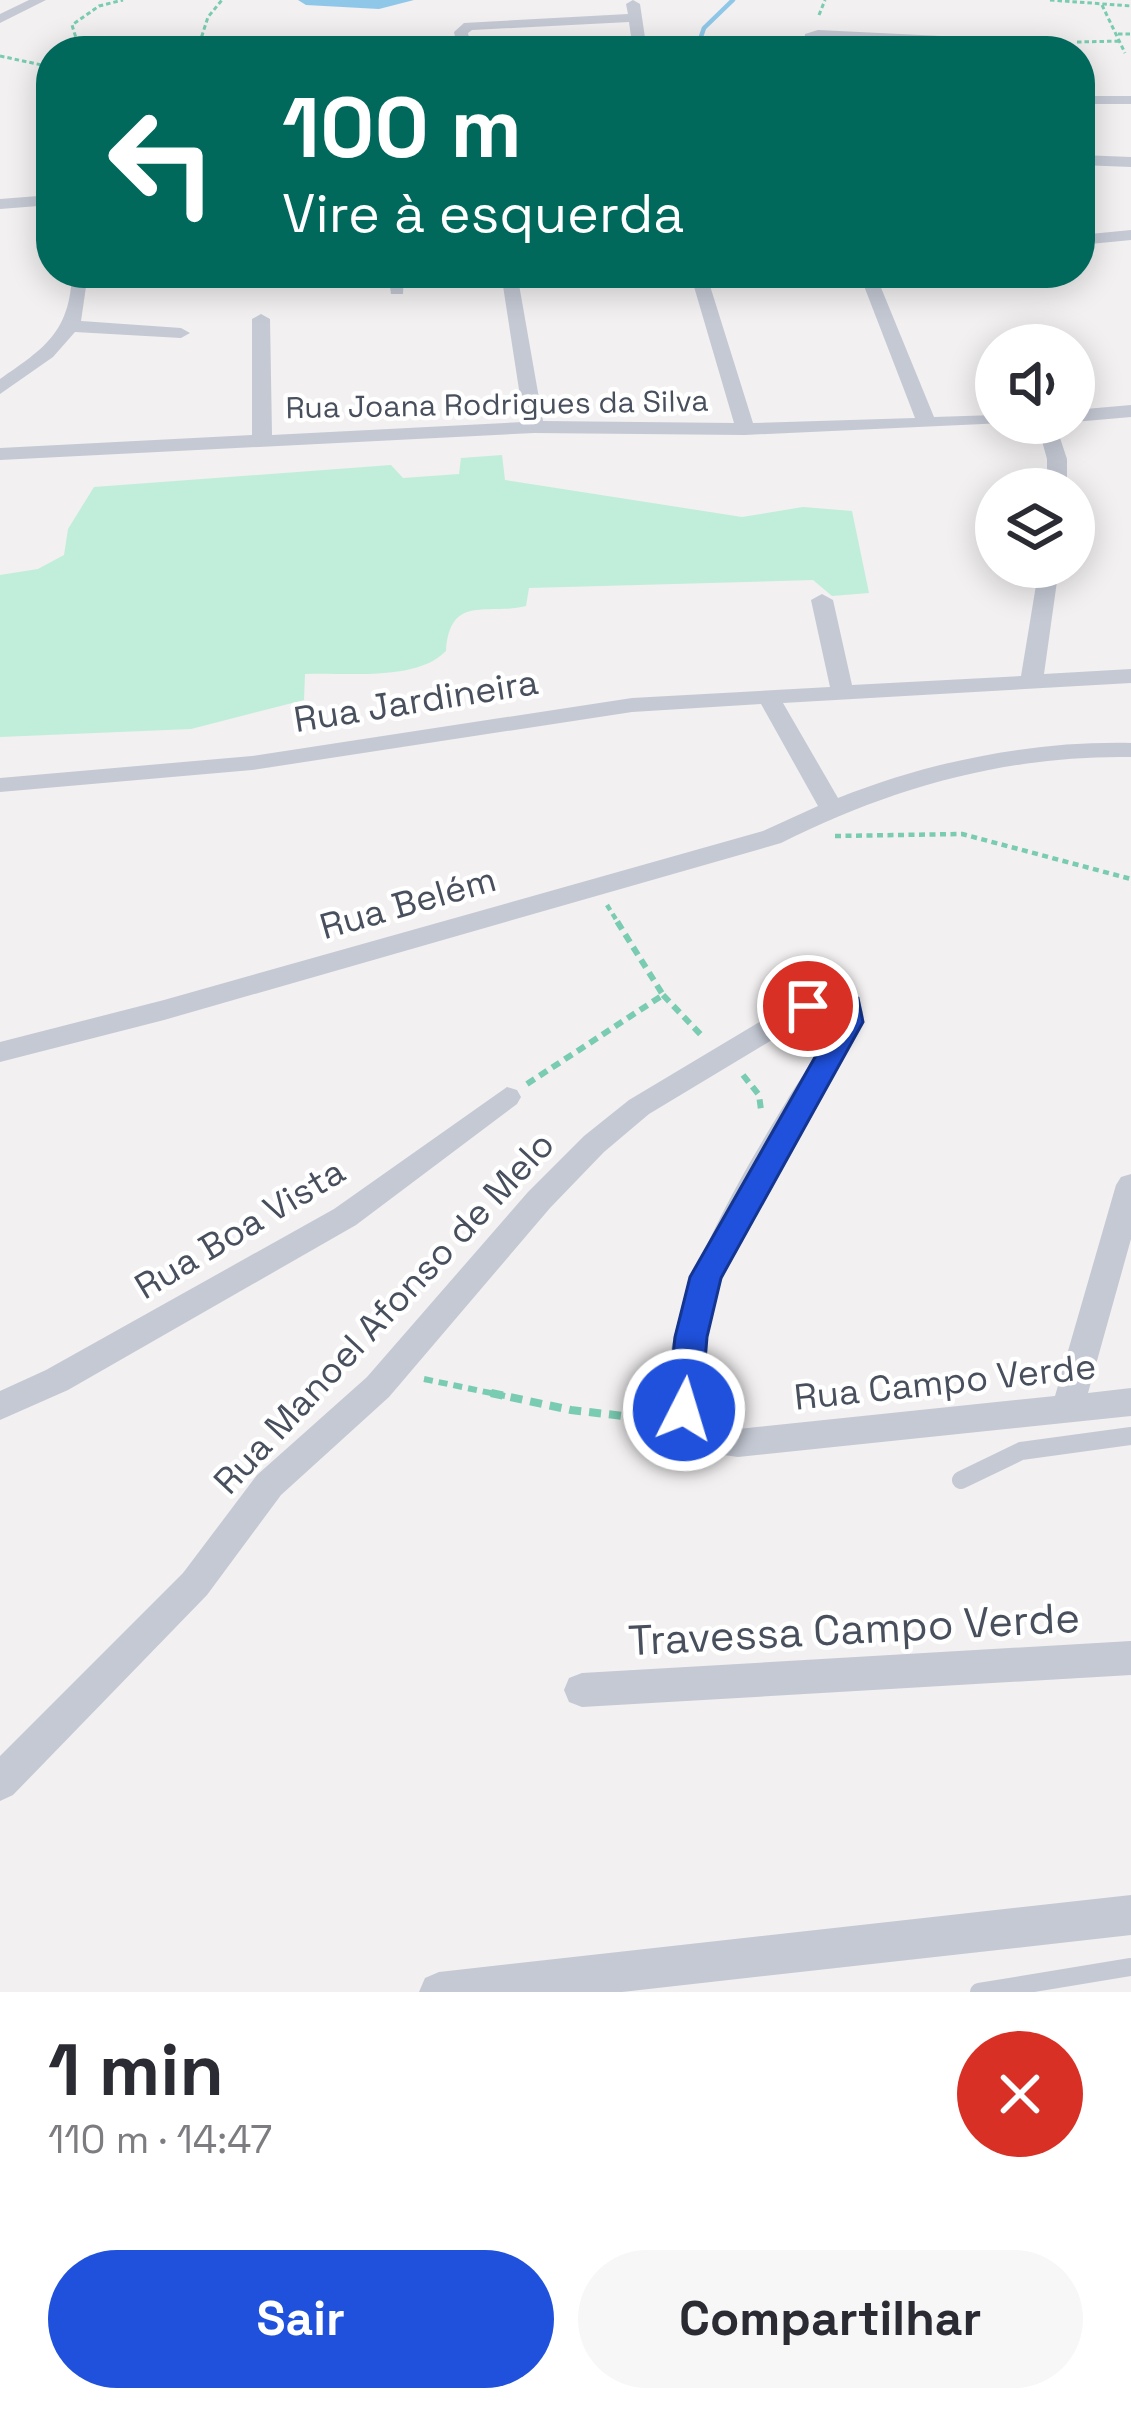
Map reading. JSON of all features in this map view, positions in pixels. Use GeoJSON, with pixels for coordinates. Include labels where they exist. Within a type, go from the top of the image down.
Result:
{"type":"FeatureCollection","features":[{"type":"Feature","properties":{"kind":"street"},"geometry":{"type":"LineString","coordinates":[[0,19],[39,0]]}},
{"type":"Feature","properties":{"kind":"street"},"geometry":{"type":"LineString","coordinates":[[632,0],[638,36]]}},
{"type":"Feature","properties":{"kind":"street"},"geometry":{"type":"LineString","coordinates":[[463,36],[463,29],[481,24],[636,18]]}},
{"type":"Feature","properties":{"kind":"street"},"geometry":{"type":"LineString","coordinates":[[1095,100],[1131,100]]}},
{"type":"Feature","properties":{"kind":"street"},"geometry":{"type":"LineString","coordinates":[[1095,161],[1131,162]]}},
{"type":"Feature","properties":{"kind":"street"},"geometry":{"type":"LineString","coordinates":[[0,204],[36,201]]}},
{"type":"Feature","properties":{"kind":"street"},"geometry":{"type":"LineString","coordinates":[[1095,238],[1131,235]]}},
{"type":"Feature","properties":{"kind":"street"},"geometry":{"type":"LineString","coordinates":[[0,388],[52,349],[72,326],[81,288]]}},
{"type":"Feature","properties":{"kind":"street"},"geometry":{"type":"LineString","coordinates":[[511,288],[533,427]]}},
{"type":"Feature","properties":{"kind":"street"},"geometry":{"type":"LineString","coordinates":[[703,288],[745,429]]}},
{"type":"Feature","properties":{"kind":"street"},"geometry":{"type":"LineString","coordinates":[[873,288],[927,424]]}},
{"type":"Feature","properties":{"kind":"street"},"geometry":{"type":"LineString","coordinates":[[261,319],[262,440]]}},
{"type":"Feature","properties":{"kind":"street"},"geometry":{"type":"LineString","coordinates":[[72,326],[181,333]]}},
{"type":"Feature","properties":{"kind":"street"},"geometry":{"type":"LineString","coordinates":[[1095,414],[1131,411]]}},
{"type":"Feature","properties":{"kind":"street","name":"Rua Joana Rodrigues da Silva"},"geometry":{"type":"LineString","coordinates":[[0,454],[533,427],[745,429],[975,422]]}},
{"type":"Feature","properties":{"kind":"street"},"geometry":{"type":"LineString","coordinates":[[1032,678],[1046,588]]}},
{"type":"Feature","properties":{"kind":"street"},"geometry":{"type":"LineString","coordinates":[[822,600],[842,690]]}},
{"type":"Feature","properties":{"kind":"street","name":"Rua Jardineira"},"geometry":{"type":"LineString","coordinates":[[0,785],[252,763],[632,705],[1032,678],[1131,676]]}},
{"type":"Feature","properties":{"kind":"street"},"geometry":{"type":"LineString","coordinates":[[767,695],[830,806]]}},
{"type":"Feature","properties":{"kind":"street","name":"Rua Belém"},"geometry":{"type":"LineString","coordinates":[[0,1052],[772,837],[830,806],[1024,754],[1131,750]]}},
{"type":"Feature","properties":{"kind":"street","name":"Rua Manoel Afonso de Melo"},"geometry":{"type":"LineString","coordinates":[[0,1782],[195,1583],[269,1485],[392,1372],[539,1200],[594,1144],[639,1108],[808,1006],[830,999],[848,1005],[849,1022],[706,1277],[683,1391],[689,1424]]}},
{"type":"Feature","properties":{"kind":"street","name":"Rua Boa Vista"},"geometry":{"type":"LineString","coordinates":[[0,1406],[75,1370],[345,1217],[507,1096]]}},
{"type":"Feature","properties":{"kind":"street"},"geometry":{"type":"LineString","coordinates":[[1068,1407],[1131,1185]]}},
{"type":"Feature","properties":{"kind":"street","name":"Rua Campo Verde"},"geometry":{"type":"LineString","coordinates":[[689,1424],[714,1442],[738,1443],[1131,1402]]}},
{"type":"Feature","properties":{"kind":"street","name":"Travessa Campo Verde"},"geometry":{"type":"LineString","coordinates":[[582,1690],[1131,1658]]}},
{"type":"Feature","properties":{"kind":"street"},"geometry":{"type":"LineString","coordinates":[[440,1992],[1131,1915]]}},
{"type":"Feature","properties":{"kind":"lane"},"geometry":{"type":"LineString","coordinates":[[961,1480],[988,1460],[1033,1445],[1131,1436]]}},
{"type":"Feature","properties":{"kind":"lane"},"geometry":{"type":"LineString","coordinates":[[979,1992],[1131,1967]]}},
{"type":"Feature","properties":{"kind":"path"},"geometry":{"type":"LineString","coordinates":[[75,36],[72,25],[98,6],[123,0]]}},
{"type":"Feature","properties":{"kind":"path"},"geometry":{"type":"LineString","coordinates":[[202,36],[208,17],[222,0]]}},
{"type":"Feature","properties":{"kind":"path"},"geometry":{"type":"LineString","coordinates":[[1050,0],[1131,6]]}},
{"type":"Feature","properties":{"kind":"path"},"geometry":{"type":"LineString","coordinates":[[1102,5],[1125,53]]}},
{"type":"Feature","properties":{"kind":"path"},"geometry":{"type":"LineString","coordinates":[[1118,34],[1131,34]]}},
{"type":"Feature","properties":{"kind":"path"},"geometry":{"type":"LineString","coordinates":[[1095,44],[1122,41]]}},
{"type":"Feature","properties":{"kind":"path"},"geometry":{"type":"LineString","coordinates":[[0,56],[36,64]]}},
{"type":"Feature","properties":{"kind":"path"},"geometry":{"type":"LineString","coordinates":[[772,837],[962,834],[1131,879]]}},
{"type":"Feature","properties":{"kind":"path"},"geometry":{"type":"LineString","coordinates":[[596,887],[664,995],[700,1034]]}},
{"type":"Feature","properties":{"kind":"path"},"geometry":{"type":"LineString","coordinates":[[507,1096],[664,995]]}},
{"type":"Feature","properties":{"kind":"path"},"geometry":{"type":"LineString","coordinates":[[392,1372],[571,1410],[689,1424]]}},
{"type":"Feature","properties":{"kind":"green space"},"geometry":{"type":"Polygon","coordinates":[[[502,455],[505,480],[742,517],[803,507],[852,511],[869,593],[832,596],[813,580],[529,588],[526,606],[463,614],[449,633],[446,651],[433,661],[380,673],[305,674],[304,700],[191,729],[0,737],[0,575],[38,569],[64,555],[68,529],[94,487],[391,465],[403,478],[459,474],[461,458],[502,455]]]}},
{"type":"Feature","properties":{"kind":"waterway"},"geometry":{"type":"LineString","coordinates":[[306,0],[379,4],[406,0]]}},
{"type":"Feature","properties":{"kind":"waterway"},"geometry":{"type":"LineString","coordinates":[[701,36],[733,0]]}},
{"type":"Feature","properties":{"kind":"route"},"geometry":{"type":"LineString","coordinates":[[684,1410],[691,1337],[706,1277],[849,1022],[851,1012],[842,1001],[830,999],[808,1006]]}}]}
